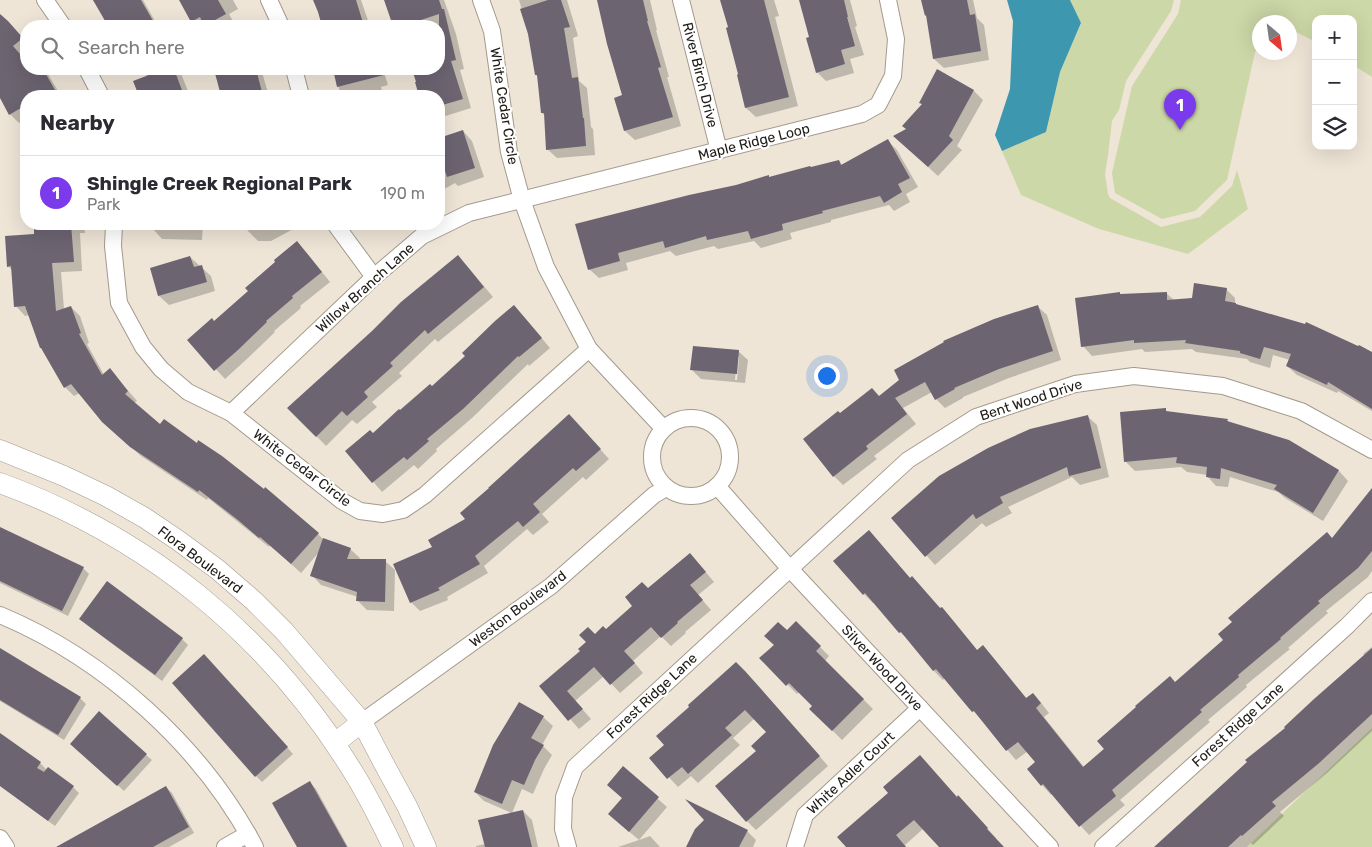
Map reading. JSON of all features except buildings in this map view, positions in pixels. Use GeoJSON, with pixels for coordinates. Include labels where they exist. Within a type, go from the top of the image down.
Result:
{"type":"FeatureCollection","features":[{"type":"Feature","properties":{"kind":"street"},"geometry":{"type":"LineString","coordinates":[[45,0],[59,20]]}},
{"type":"Feature","properties":{"kind":"street"},"geometry":{"type":"LineString","coordinates":[[269,0],[277,20]]}},
{"type":"Feature","properties":{"kind":"street","name":"White Cedar Circle"},"geometry":{"type":"LineString","coordinates":[[481,0],[492,31],[509,152],[522,200],[546,267],[589,349],[664,429]]}},
{"type":"Feature","properties":{"kind":"street","name":"River Birch Drive"},"geometry":{"type":"LineString","coordinates":[[681,0],[719,151]]}},
{"type":"Feature","properties":{"kind":"street","name":"Maple Ridge Loop"},"geometry":{"type":"LineString","coordinates":[[522,200],[862,114],[878,105],[893,76],[896,39],[888,0]]}},
{"type":"Feature","properties":{"kind":"street"},"geometry":{"type":"LineString","coordinates":[[90,75],[98,90]]}},
{"type":"Feature","properties":{"kind":"street"},"geometry":{"type":"LineString","coordinates":[[296,75],[299,90]]}},
{"type":"Feature","properties":{"kind":"street","name":"Willow Branch Lane"},"geometry":{"type":"LineString","coordinates":[[445,225],[469,213],[522,200]]}},
{"type":"Feature","properties":{"kind":"street","name":"White Cedar Circle"},"geometry":{"type":"LineString","coordinates":[[114,230],[113,246],[119,303],[143,347],[162,369],[188,392],[231,413],[342,501],[360,511],[383,514],[403,510],[425,495],[589,349]]}},
{"type":"Feature","properties":{"kind":"street"},"geometry":{"type":"LineString","coordinates":[[339,230],[374,277]]}},
{"type":"Feature","properties":{"kind":"street","name":"Willow Branch Lane"},"geometry":{"type":"LineString","coordinates":[[231,413],[374,277],[422,236],[434,230]]}},
{"type":"Feature","properties":{"kind":"street","name":"Bent Wood Drive"},"geometry":{"type":"LineString","coordinates":[[790,569],[908,460],[976,417],[1075,384],[1134,376],[1223,386],[1301,411],[1372,450]]}},
{"type":"Feature","properties":{"kind":"street"},"geometry":{"type":"LineString","coordinates":[[693,418],[706,421],[721,432],[730,452],[728,471],[717,486],[704,494],[686,496],[676,494],[666,488],[654,472],[652,458],[654,445],[664,429],[670,424],[683,419],[693,418]]}},
{"type":"Feature","properties":{"kind":"street","name":"Flora Boulevard"},"geometry":{"type":"LineString","coordinates":[[0,450],[64,476],[106,496],[145,518],[217,569],[254,601],[284,631],[362,722],[408,806],[426,847]]}},
{"type":"Feature","properties":{"kind":"street","name":"Flora Boulevard"},"geometry":{"type":"LineString","coordinates":[[0,483],[51,504],[129,545],[159,564],[231,622],[266,657],[310,709],[335,743],[366,792],[393,847]]}},
{"type":"Feature","properties":{"kind":"street","name":"Silver Wood Drive"},"geometry":{"type":"LineString","coordinates":[[717,486],[790,569],[1050,847]]}},
{"type":"Feature","properties":{"kind":"street","name":"Weston Boulevard"},"geometry":{"type":"LineString","coordinates":[[362,722],[551,586],[654,495],[666,488]]}},
{"type":"Feature","properties":{"kind":"street","name":"Forest Ridge Lane"},"geometry":{"type":"LineString","coordinates":[[568,847],[562,829],[564,797],[575,767],[790,569]]}},
{"type":"Feature","properties":{"kind":"street","name":"Forest Ridge Lane"},"geometry":{"type":"LineString","coordinates":[[1103,847],[1332,640],[1372,601]]}},
{"type":"Feature","properties":{"kind":"street"},"geometry":{"type":"LineString","coordinates":[[0,615],[26,626],[58,644],[94,668],[150,713],[182,744],[204,770],[251,840],[225,847]]}},
{"type":"Feature","properties":{"kind":"street","name":"White Adler Court"},"geometry":{"type":"LineString","coordinates":[[795,847],[805,815],[920,708]]}},
{"type":"Feature","properties":{"kind":"street"},"geometry":{"type":"LineString","coordinates":[[335,743],[362,722]]}},
{"type":"Feature","properties":{"kind":"street"},"geometry":{"type":"LineString","coordinates":[[0,838],[6,847]]}},
{"type":"Feature","properties":{"kind":"green space"},"geometry":{"type":"Polygon","coordinates":[[[1070,0],[1174,0],[1171,11],[1126,81],[1119,110],[1112,121],[1105,174],[1110,198],[1161,227],[1200,217],[1232,186],[1237,170],[1248,209],[1188,254],[1099,229],[1021,195],[1002,151],[1046,132],[1060,72],[1081,24],[1070,0]]]}},
{"type":"Feature","properties":{"kind":"green space"},"geometry":{"type":"Polygon","coordinates":[[[1181,0],[1372,0],[1372,77],[1357,68],[1357,15],[1312,15],[1312,40],[1297,32],[1297,15],[1252,15],[1253,60],[1227,180],[1195,211],[1162,219],[1115,193],[1112,173],[1132,86],[1178,14],[1181,0]]]}},
{"type":"Feature","properties":{"kind":"green space"},"geometry":{"type":"Polygon","coordinates":[[[1372,728],[1372,847],[1247,847],[1372,728]]]}},
{"type":"Feature","properties":{"kind":"water"},"geometry":{"type":"Polygon","coordinates":[[[1007,0],[1070,0],[1081,23],[1060,72],[1046,132],[1002,151],[995,135],[1010,89],[1013,21],[1007,0]]]}},
{"type":"Feature","properties":{"kind":"place","name":"Shingle Creek Regional Park"},"geometry":{"type":"Point","coordinates":[1180,130]}}]}
